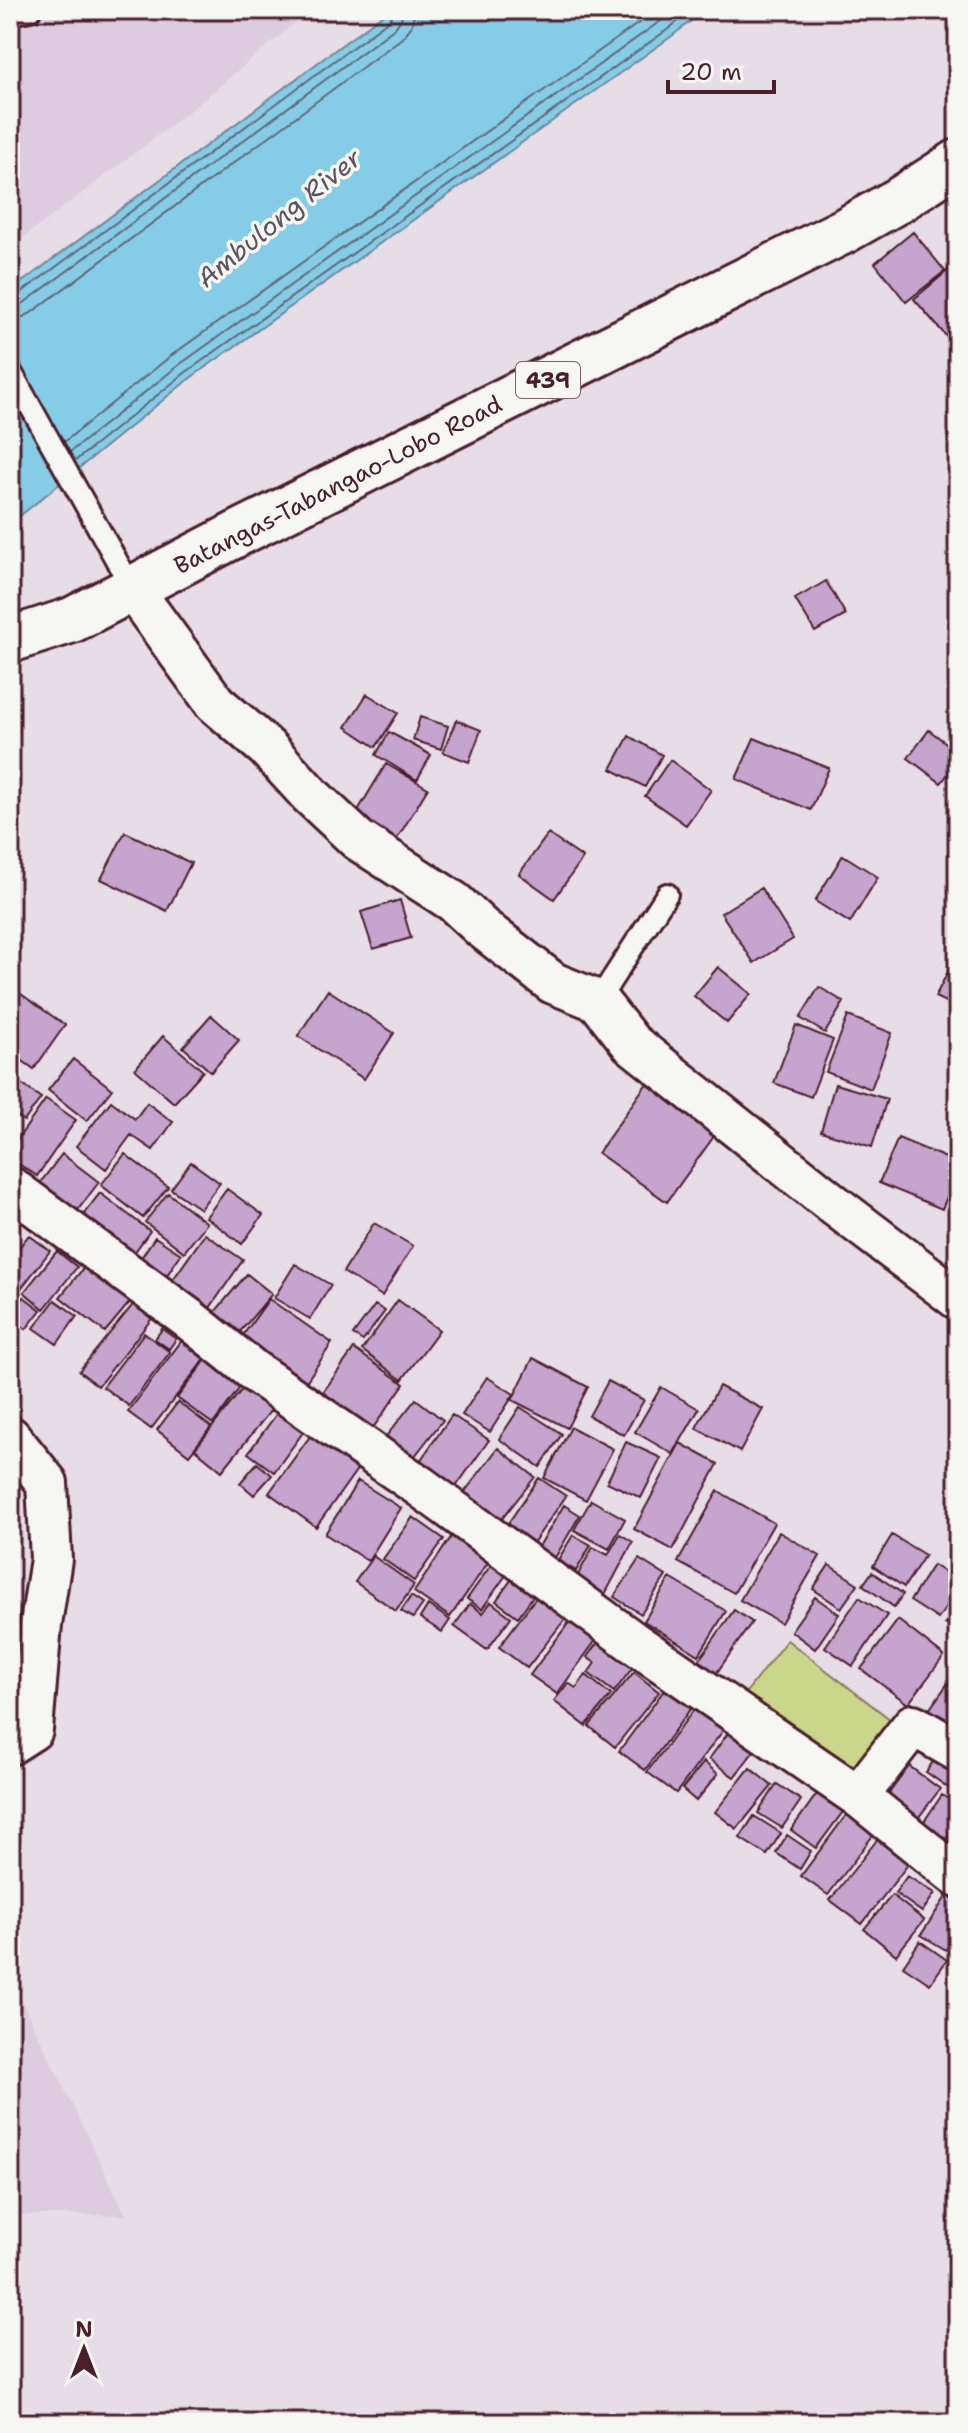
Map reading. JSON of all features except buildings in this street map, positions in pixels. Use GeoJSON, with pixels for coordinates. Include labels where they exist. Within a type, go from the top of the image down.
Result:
{"type":"FeatureCollection","features":[{"type":"Feature","properties":{"kind":"main road","name":"Batangas-Tabangao-Lobo Road"},"geometry":{"type":"LineString","coordinates":[[10,640],[72,620],[133,590],[237,534],[844,231],[956,167]]}},
{"type":"Feature","properties":{"kind":"street"},"geometry":{"type":"LineString","coordinates":[[133,590],[215,703],[267,748],[310,795],[358,840],[454,902],[553,983],[598,1001],[631,1043],[958,1299]]}},
{"type":"Feature","properties":{"kind":"street"},"geometry":{"type":"LineString","coordinates":[[10,1187],[189,1319],[255,1372],[396,1469],[633,1642],[858,1796],[958,1877]]}},
{"type":"Feature","properties":{"kind":"street"},"geometry":{"type":"LineString","coordinates":[[10,1437],[47,1483],[51,1559],[26,1624],[32,1730],[10,1744]]}},
{"type":"Feature","properties":{"kind":"street"},"geometry":{"type":"LineString","coordinates":[[858,1796],[913,1725],[958,1751]]}},
{"type":"Feature","properties":{"kind":"lane"},"geometry":{"type":"LineString","coordinates":[[10,14],[30,10]]}},
{"type":"Feature","properties":{"kind":"lane"},"geometry":{"type":"LineString","coordinates":[[10,370],[133,590]]}},
{"type":"Feature","properties":{"kind":"lane"},"geometry":{"type":"LineString","coordinates":[[598,1001],[667,894]]}},
{"type":"Feature","properties":{"kind":"shaded area"},"geometry":{"type":"Polygon","coordinates":[[[10,10],[311,10],[182,117],[10,248],[10,10]]]}},
{"type":"Feature","properties":{"kind":"shaded area"},"geometry":{"type":"Polygon","coordinates":[[[10,1977],[126,2215],[10,2215],[10,1977]]]}},
{"type":"Feature","properties":{"kind":"green space"},"geometry":{"type":"Polygon","coordinates":[[[787,1640],[904,1730],[861,1786],[744,1695],[787,1640]]]}},
{"type":"Feature","properties":{"kind":"water","name":"Ambulong River"},"geometry":{"type":"Polygon","coordinates":[[[389,10],[705,10],[189,379],[10,524],[10,291],[389,10]]]}}]}
